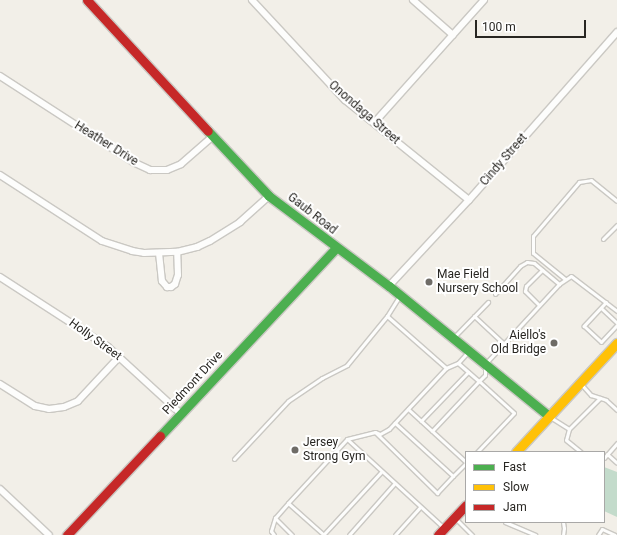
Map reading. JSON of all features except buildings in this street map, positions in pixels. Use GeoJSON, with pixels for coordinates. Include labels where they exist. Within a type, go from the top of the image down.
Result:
{"type":"FeatureCollection","features":[{"type":"Feature","properties":{"kind":"street","name":"Gaub Road"},"geometry":{"type":"LineString","coordinates":[[87,0],[269,196],[336,248],[389,286],[549,416]]}},
{"type":"Feature","properties":{"kind":"street","name":"Onondaga Street"},"geometry":{"type":"LineString","coordinates":[[252,0],[346,100],[469,200]]}},
{"type":"Feature","properties":{"kind":"street"},"geometry":{"type":"LineString","coordinates":[[413,0],[453,35]]}},
{"type":"Feature","properties":{"kind":"street"},"geometry":{"type":"LineString","coordinates":[[374,123],[484,0]]}},
{"type":"Feature","properties":{"kind":"street","name":"Cindy Street"},"geometry":{"type":"LineString","coordinates":[[389,286],[469,200],[617,32]]}},
{"type":"Feature","properties":{"kind":"street","name":"Heather Drive"},"geometry":{"type":"LineString","coordinates":[[0,76],[133,162],[150,170],[167,170],[181,164],[213,136]]}},
{"type":"Feature","properties":{"kind":"street"},"geometry":{"type":"LineString","coordinates":[[0,175],[102,241],[132,251],[159,253],[178,252],[197,247],[227,232],[269,196]]}},
{"type":"Feature","properties":{"kind":"street","name":"Piedmont Drive"},"geometry":{"type":"LineString","coordinates":[[67,535],[336,248]]}},
{"type":"Feature","properties":{"kind":"street"},"geometry":{"type":"LineString","coordinates":[[159,253],[162,281],[167,287],[171,287],[175,284],[178,275],[178,252]]}},
{"type":"Feature","properties":{"kind":"street","name":"Holly Street"},"geometry":{"type":"LineString","coordinates":[[0,277],[101,342],[181,414]]}},
{"type":"Feature","properties":{"kind":"street"},"geometry":{"type":"LineString","coordinates":[[517,451],[617,343]]}},
{"type":"Feature","properties":{"kind":"street"},"geometry":{"type":"LineString","coordinates":[[0,384],[35,406],[60,409],[78,401],[119,357]]}},
{"type":"Feature","properties":{"kind":"street"},"geometry":{"type":"LineString","coordinates":[[0,489],[49,535]]}},
{"type":"Feature","properties":{"kind":"street"},"geometry":{"type":"LineString","coordinates":[[442,532],[465,506]]}},
{"type":"Feature","properties":{"kind":"lane"},"geometry":{"type":"LineString","coordinates":[[565,280],[533,253],[533,236],[579,182],[591,180],[617,201]]}},
{"type":"Feature","properties":{"kind":"lane"},"geometry":{"type":"LineString","coordinates":[[603,239],[617,225]]}},
{"type":"Feature","properties":{"kind":"lane"},"geometry":{"type":"LineString","coordinates":[[495,294],[524,262],[530,262],[559,284]]}},
{"type":"Feature","properties":{"kind":"lane"},"geometry":{"type":"LineString","coordinates":[[539,305],[525,291],[526,286],[542,270]]}},
{"type":"Feature","properties":{"kind":"lane"},"geometry":{"type":"LineString","coordinates":[[432,431],[485,374],[485,364],[559,284],[571,276],[617,311]]}},
{"type":"Feature","properties":{"kind":"lane"},"geometry":{"type":"LineString","coordinates":[[234,459],[288,402],[322,378],[347,365],[387,316],[400,295]]}},
{"type":"Feature","properties":{"kind":"lane"},"geometry":{"type":"LineString","coordinates":[[453,338],[488,302]]}},
{"type":"Feature","properties":{"kind":"lane"},"geometry":{"type":"LineString","coordinates":[[601,308],[617,324],[601,342],[584,326],[606,302]]}},
{"type":"Feature","properties":{"kind":"lane"},"geometry":{"type":"LineString","coordinates":[[387,316],[446,368]]}},
{"type":"Feature","properties":{"kind":"lane"},"geometry":{"type":"LineString","coordinates":[[474,316],[504,344]]}},
{"type":"Feature","properties":{"kind":"lane"},"geometry":{"type":"LineString","coordinates":[[274,535],[271,531],[275,518],[347,439],[375,432],[380,434],[390,429],[446,368],[458,363],[468,351]]}},
{"type":"Feature","properties":{"kind":"lane"},"geometry":{"type":"LineString","coordinates":[[458,363],[514,414],[478,451]]}},
{"type":"Feature","properties":{"kind":"lane"},"geometry":{"type":"LineString","coordinates":[[421,421],[468,372]]}},
{"type":"Feature","properties":{"kind":"lane"},"geometry":{"type":"LineString","coordinates":[[580,383],[591,395],[606,400],[617,410]]}},
{"type":"Feature","properties":{"kind":"lane"},"geometry":{"type":"LineString","coordinates":[[580,451],[566,440],[569,429],[600,398]]}},
{"type":"Feature","properties":{"kind":"lane"},"geometry":{"type":"LineString","coordinates":[[408,409],[465,462]]}},
{"type":"Feature","properties":{"kind":"lane"},"geometry":{"type":"LineString","coordinates":[[549,416],[569,429]]}},
{"type":"Feature","properties":{"kind":"lane"},"geometry":{"type":"LineString","coordinates":[[395,423],[453,476]]}},
{"type":"Feature","properties":{"kind":"lane"},"geometry":{"type":"LineString","coordinates":[[375,432],[437,494],[465,464]]}},
{"type":"Feature","properties":{"kind":"lane"},"geometry":{"type":"LineString","coordinates":[[347,439],[420,507],[442,532]]}},
{"type":"Feature","properties":{"kind":"lane"},"geometry":{"type":"LineString","coordinates":[[605,457],[617,443]]}},
{"type":"Feature","properties":{"kind":"lane"},"geometry":{"type":"LineString","coordinates":[[607,454],[617,463]]}},
{"type":"Feature","properties":{"kind":"lane"},"geometry":{"type":"LineString","coordinates":[[288,503],[324,535],[381,472]]}},
{"type":"Feature","properties":{"kind":"lane"},"geometry":{"type":"LineString","coordinates":[[348,535],[394,484]]}},
{"type":"Feature","properties":{"kind":"lane"},"geometry":{"type":"LineString","coordinates":[[395,535],[420,507]]}},
{"type":"Feature","properties":{"kind":"lane"},"geometry":{"type":"LineString","coordinates":[[275,518],[292,535]]}},
{"type":"Feature","properties":{"kind":"lane"},"geometry":{"type":"LineString","coordinates":[[454,518],[472,535]]}},
{"type":"Feature","properties":{"kind":"lane"},"geometry":{"type":"LineString","coordinates":[[507,523],[535,535]]}},
{"type":"Feature","properties":{"kind":"lane"},"geometry":{"type":"LineString","coordinates":[[563,523],[563,535]]}},
{"type":"Feature","properties":{"kind":"lane"},"geometry":{"type":"LineString","coordinates":[[598,535],[602,529],[615,535]]}},
{"type":"Feature","properties":{"kind":"green space"},"geometry":{"type":"Polygon","coordinates":[[[605,467],[617,472],[617,517],[605,511],[605,467]]]}},
{"type":"Feature","properties":{"kind":"traffic: fast"},"geometry":{"type":"LineString","coordinates":[[208,131],[269,196],[389,286],[549,416]]}},
{"type":"Feature","properties":{"kind":"traffic: fast"},"geometry":{"type":"LineString","coordinates":[[160,436],[336,248]]}},
{"type":"Feature","properties":{"kind":"traffic: slow"},"geometry":{"type":"LineString","coordinates":[[517,451],[617,343]]}},
{"type":"Feature","properties":{"kind":"traffic: jam"},"geometry":{"type":"LineString","coordinates":[[87,0],[208,131]]}},
{"type":"Feature","properties":{"kind":"traffic: jam"},"geometry":{"type":"LineString","coordinates":[[67,535],[160,436]]}},
{"type":"Feature","properties":{"kind":"traffic: jam"},"geometry":{"type":"LineString","coordinates":[[438,535],[465,506]]}},
{"type":"Feature","properties":{"kind":"place","name":"Mae Field Nursery School"},"geometry":{"type":"Point","coordinates":[429,282]}},
{"type":"Feature","properties":{"kind":"place","name":"Aiello's Old Bridge"},"geometry":{"type":"Point","coordinates":[554,343]}},
{"type":"Feature","properties":{"kind":"place","name":"Jersey Strong Gym"},"geometry":{"type":"Point","coordinates":[295,450]}}]}
